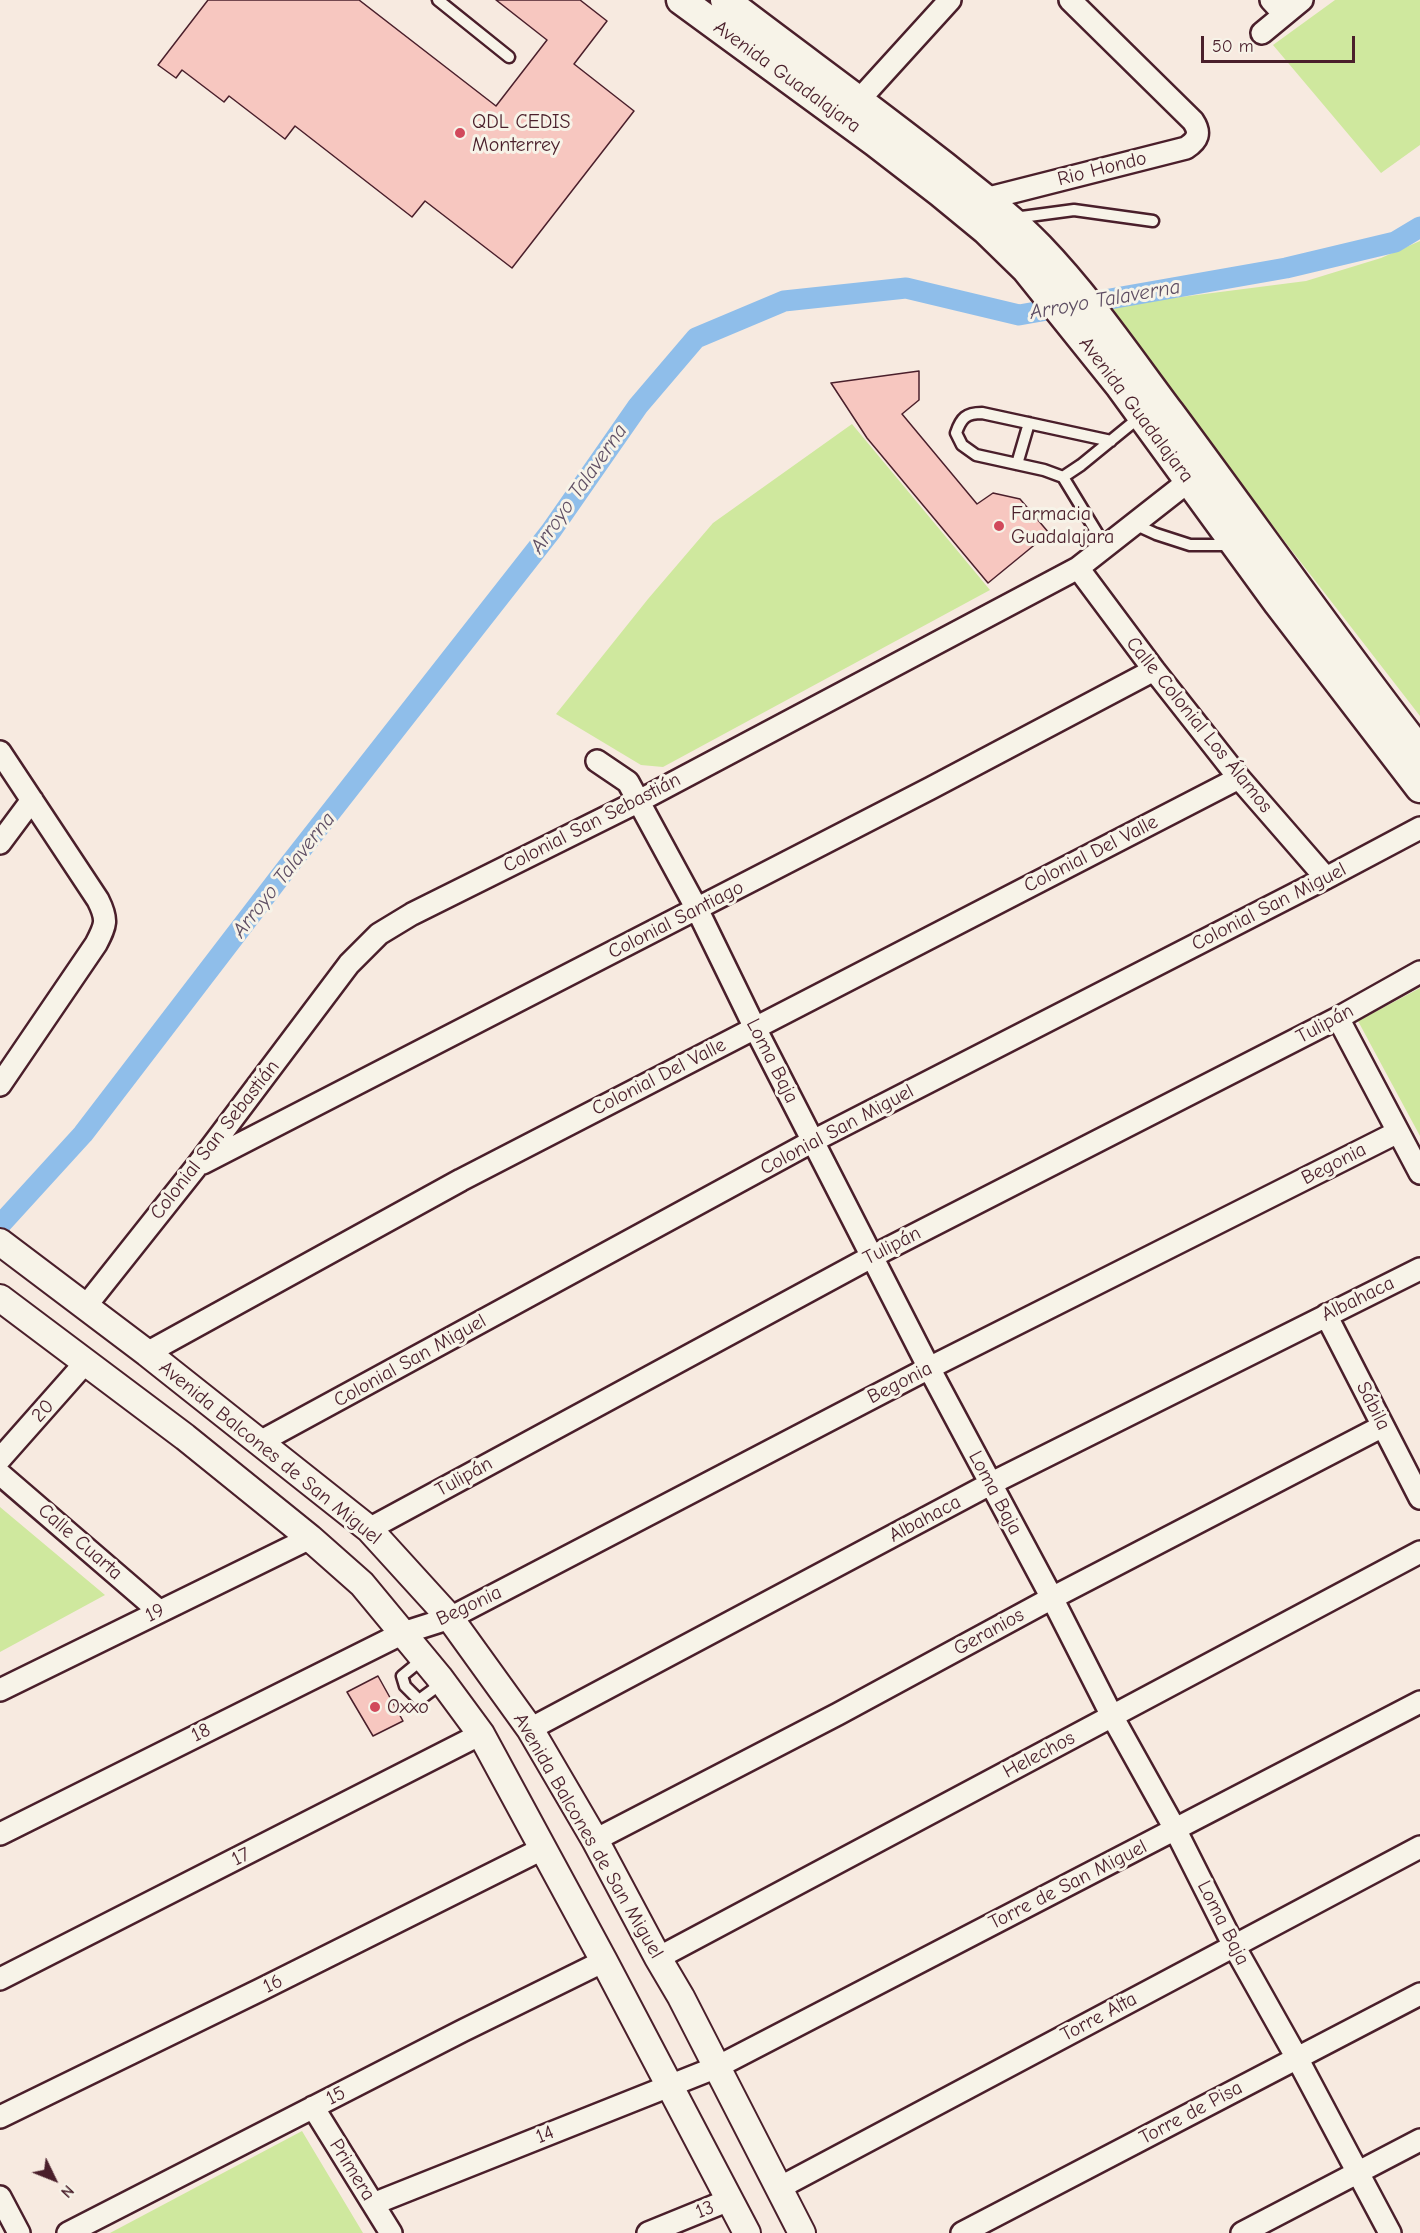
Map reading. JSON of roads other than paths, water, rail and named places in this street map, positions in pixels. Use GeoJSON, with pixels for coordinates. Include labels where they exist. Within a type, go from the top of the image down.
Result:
{"type":"FeatureCollection","features":[{"type":"Feature","properties":{"kind":"main road","name":"Avenida Guadalajara"},"geometry":{"type":"LineString","coordinates":[[681,0],[941,193],[986,230],[1026,269],[1142,415],[1199,473],[1319,618],[1420,751]]}},
{"type":"Feature","properties":{"kind":"main road","name":"Avenida Guadalajara"},"geometry":{"type":"LineString","coordinates":[[739,4],[985,199],[1036,244],[1061,270],[1094,311],[1199,473],[1236,545],[1420,788]]}},
{"type":"Feature","properties":{"kind":"street"},"geometry":{"type":"LineString","coordinates":[[859,100],[950,0]]}},
{"type":"Feature","properties":{"kind":"street","name":"Rio Hondo"},"geometry":{"type":"LineString","coordinates":[[985,199],[1186,148],[1194,143],[1198,135],[1198,128],[1193,121],[1070,0]]}},
{"type":"Feature","properties":{"kind":"street"},"geometry":{"type":"LineString","coordinates":[[1263,33],[1278,7],[1302,0]]}},
{"type":"Feature","properties":{"kind":"street","name":"Colonial San Sebastián"},"geometry":{"type":"LineString","coordinates":[[85,1307],[197,1167],[349,964],[379,934],[412,914],[639,801],[1078,568],[1199,473]]}},
{"type":"Feature","properties":{"kind":"street","name":"Calle Colonial Los Álamos"},"geometry":{"type":"LineString","coordinates":[[1078,568],[1239,778],[1326,878]]}},
{"type":"Feature","properties":{"kind":"street","name":"Colonial Santiago"},"geometry":{"type":"LineString","coordinates":[[197,1167],[1154,670]]}},
{"type":"Feature","properties":{"kind":"street"},"geometry":{"type":"LineString","coordinates":[[0,752],[98,900],[106,916],[104,928],[96,944],[0,1085]]}},
{"type":"Feature","properties":{"kind":"street","name":"Loma Baja"},"geometry":{"type":"LineString","coordinates":[[597,761],[628,782],[639,801],[697,909],[755,1028],[929,1368],[1052,1598],[1112,1716],[1175,1829],[1234,1946],[1297,2058],[1390,2233]]}},
{"type":"Feature","properties":{"kind":"street","name":"Colonial Del Valle"},"geometry":{"type":"LineString","coordinates":[[147,1353],[461,1180],[1239,778]]}},
{"type":"Feature","properties":{"kind":"street"},"geometry":{"type":"LineString","coordinates":[[0,843],[32,800]]}},
{"type":"Feature","properties":{"kind":"street","name":"Colonial San Miguel"},"geometry":{"type":"LineString","coordinates":[[260,1442],[813,1141],[1420,828]]}},
{"type":"Feature","properties":{"kind":"street","name":"Tulipán"},"geometry":{"type":"LineString","coordinates":[[369,1529],[873,1256],[1338,1018],[1420,972]]}},
{"type":"Feature","properties":{"kind":"street"},"geometry":{"type":"LineString","coordinates":[[1338,1018],[1420,1173]]}},
{"type":"Feature","properties":{"kind":"street","name":"Begonia"},"geometry":{"type":"LineString","coordinates":[[403,1633],[450,1618],[929,1368],[1398,1132]]}},
{"type":"Feature","properties":{"kind":"street","name":"Avenida Balcones de San Miguel"},"geometry":{"type":"LineString","coordinates":[[8,1248],[147,1353],[369,1529],[450,1618],[530,1729],[595,1840],[681,1997],[802,2233]]}},
{"type":"Feature","properties":{"kind":"street","name":"Albahaca"},"geometry":{"type":"LineString","coordinates":[[530,1729],[990,1484],[1420,1269]]}},
{"type":"Feature","properties":{"kind":"street","name":"Avenida Balcones de San Miguel"},"geometry":{"type":"LineString","coordinates":[[0,1298],[185,1437],[310,1538],[362,1584],[424,1658],[481,1734],[544,1848],[747,2233]]}},
{"type":"Feature","properties":{"kind":"street","name":"Sábila"},"geometry":{"type":"LineString","coordinates":[[1326,1315],[1420,1498]]}},
{"type":"Feature","properties":{"kind":"street","name":"20"},"geometry":{"type":"LineString","coordinates":[[0,1459],[85,1363]]}},
{"type":"Feature","properties":{"kind":"street","name":"Geranios"},"geometry":{"type":"LineString","coordinates":[[595,1840],[1383,1426]]}},
{"type":"Feature","properties":{"kind":"street","name":"Calle Cuarta"},"geometry":{"type":"LineString","coordinates":[[0,1474],[159,1611]]}},
{"type":"Feature","properties":{"kind":"street","name":"19"},"geometry":{"type":"LineString","coordinates":[[0,1690],[310,1538]]}},
{"type":"Feature","properties":{"kind":"street","name":"Helechos"},"geometry":{"type":"LineString","coordinates":[[658,1958],[1420,1552]]}},
{"type":"Feature","properties":{"kind":"street","name":"18"},"geometry":{"type":"LineString","coordinates":[[0,1834],[403,1633]]}},
{"type":"Feature","properties":{"kind":"street","name":"Torre de San Miguel"},"geometry":{"type":"LineString","coordinates":[[717,2067],[1420,1702]]}},
{"type":"Feature","properties":{"kind":"street","name":"17"},"geometry":{"type":"LineString","coordinates":[[0,1979],[481,1734]]}},
{"type":"Feature","properties":{"kind":"street","name":"Torre Alta"},"geometry":{"type":"LineString","coordinates":[[779,2188],[1420,1847]]}},
{"type":"Feature","properties":{"kind":"street","name":"16"},"geometry":{"type":"LineString","coordinates":[[0,2117],[544,1848]]}},
{"type":"Feature","properties":{"kind":"street","name":"15"},"geometry":{"type":"LineString","coordinates":[[68,2233],[604,1961]]}},
{"type":"Feature","properties":{"kind":"street","name":"Torre de Pisa"},"geometry":{"type":"LineString","coordinates":[[962,2233],[1420,1994]]}},
{"type":"Feature","properties":{"kind":"street","name":"14"},"geometry":{"type":"LineString","coordinates":[[374,2204],[717,2067]]}},
{"type":"Feature","properties":{"kind":"street","name":"Primera"},"geometry":{"type":"LineString","coordinates":[[313,2107],[391,2233]]}},
{"type":"Feature","properties":{"kind":"street"},"geometry":{"type":"LineString","coordinates":[[1242,2233],[1420,2140]]}},
{"type":"Feature","properties":{"kind":"street"},"geometry":{"type":"LineString","coordinates":[[0,2197],[19,2233]]}},
{"type":"Feature","properties":{"kind":"street","name":"13"},"geometry":{"type":"LineString","coordinates":[[648,2233],[729,2200]]}},
{"type":"Feature","properties":{"kind":"lane"},"geometry":{"type":"LineString","coordinates":[[438,0],[509,57]]}},
{"type":"Feature","properties":{"kind":"lane"},"geometry":{"type":"LineString","coordinates":[[1007,219],[1074,210],[1154,221]]}},
{"type":"Feature","properties":{"kind":"lane"},"geometry":{"type":"LineString","coordinates":[[1105,546],[1063,477],[1044,470],[976,455],[962,445],[956,433],[960,420],[970,413],[982,413],[1111,441]]}},
{"type":"Feature","properties":{"kind":"lane"},"geometry":{"type":"LineString","coordinates":[[1063,477],[1142,415]]}},
{"type":"Feature","properties":{"kind":"lane"},"geometry":{"type":"LineString","coordinates":[[1017,464],[1029,423]]}},
{"type":"Feature","properties":{"kind":"lane"},"geometry":{"type":"LineString","coordinates":[[1134,524],[1190,545],[1236,545]]}},
{"type":"Feature","properties":{"kind":"waterway","name":"Arroyo Talaverna"},"geometry":{"type":"LineString","coordinates":[[0,1225],[83,1134],[286,869],[551,531],[638,406],[696,338],[784,301],[906,288],[1019,315],[1286,268],[1395,242],[1420,227]]}},
{"type":"Feature","properties":{"kind":"place","name":"QDL CEDIS Monterrey"},"geometry":{"type":"Point","coordinates":[460,133]}},
{"type":"Feature","properties":{"kind":"place","name":"Farmacia Guadalajara"},"geometry":{"type":"Point","coordinates":[999,526]}},
{"type":"Feature","properties":{"kind":"place","name":"Oxxo"},"geometry":{"type":"Point","coordinates":[375,1707]}}]}
